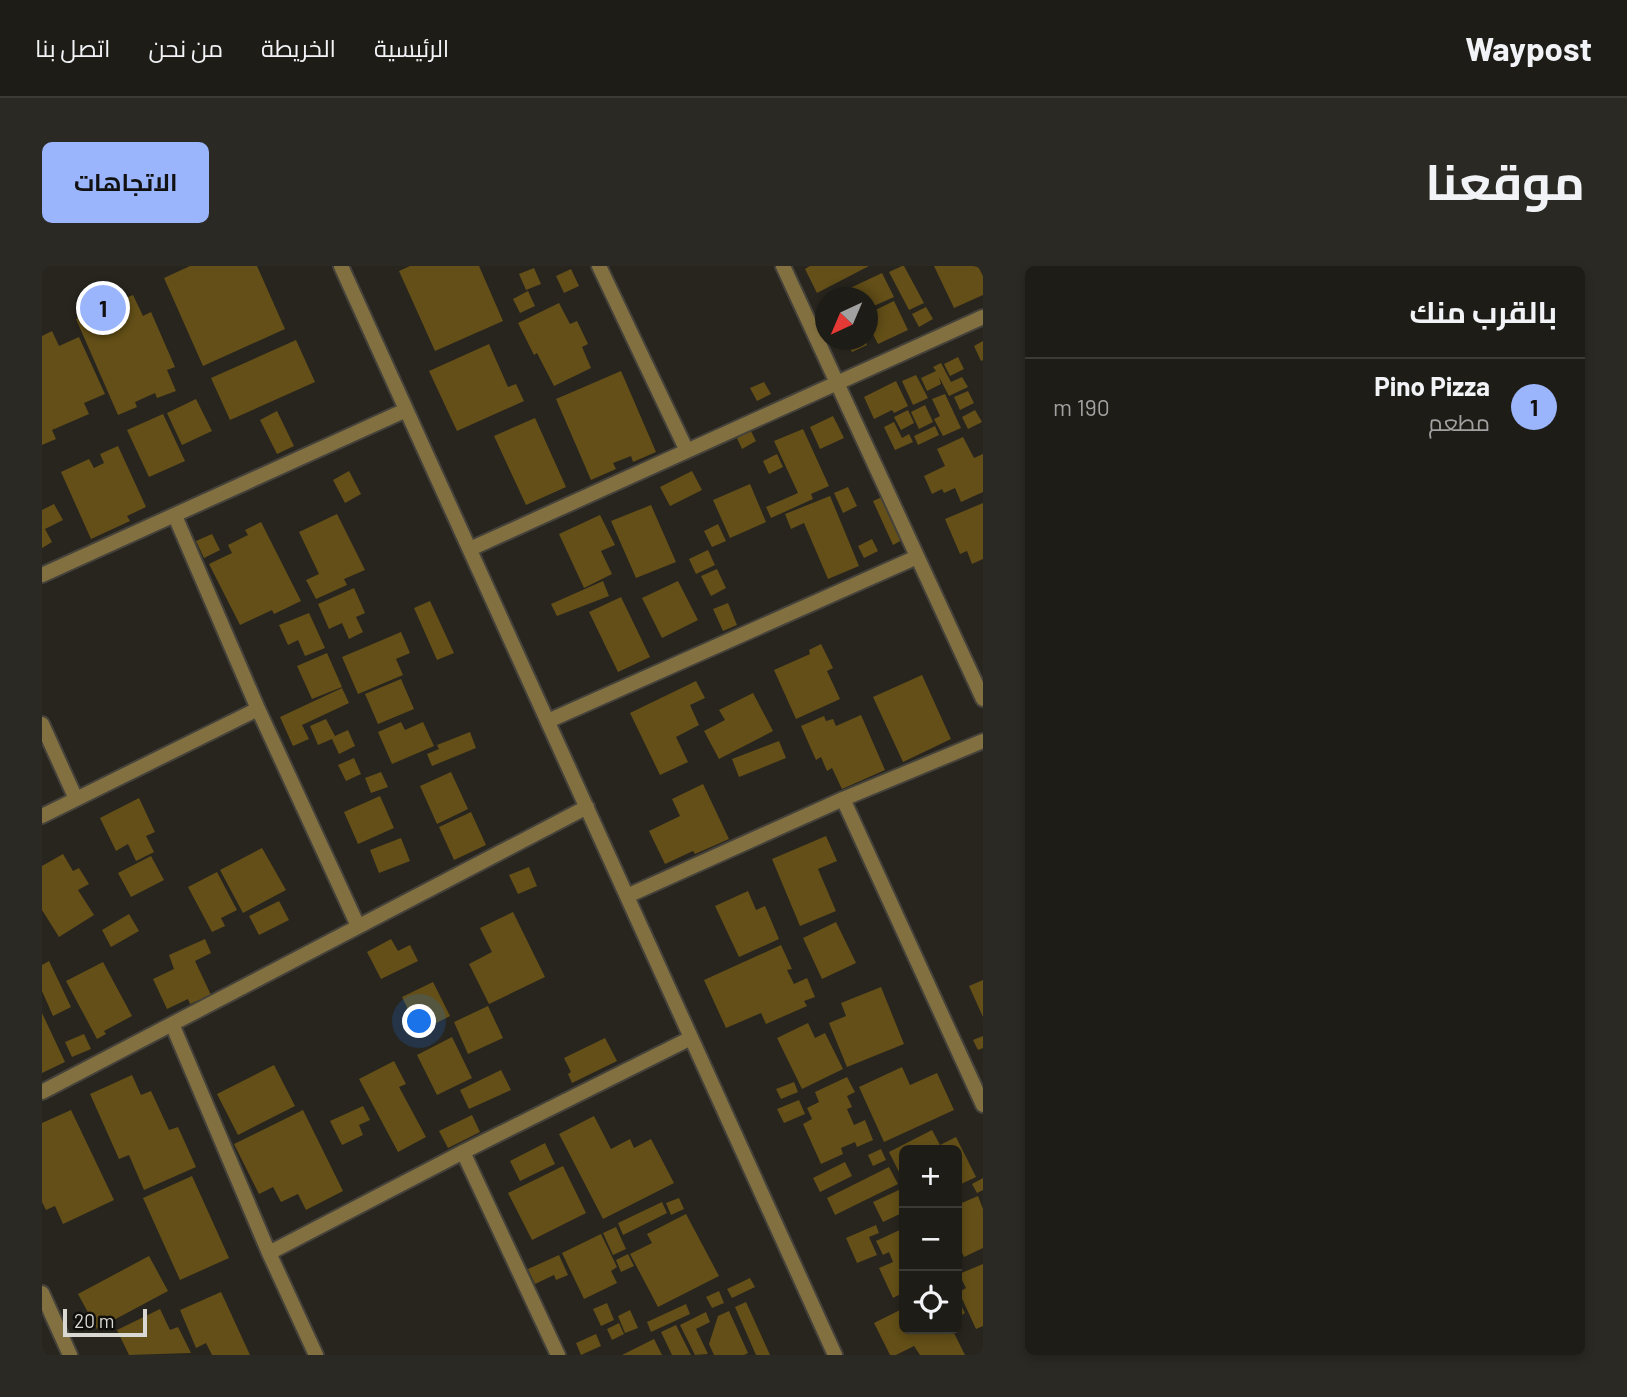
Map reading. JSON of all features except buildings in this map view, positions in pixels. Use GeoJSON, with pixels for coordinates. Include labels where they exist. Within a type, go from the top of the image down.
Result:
{"type":"FeatureCollection","features":[{"type":"Feature","properties":{"kind":"street"},"geometry":{"type":"LineString","coordinates":[[341,266],[835,1355]]}},
{"type":"Feature","properties":{"kind":"street"},"geometry":{"type":"LineString","coordinates":[[599,266],[687,451]]}},
{"type":"Feature","properties":{"kind":"street"},"geometry":{"type":"LineString","coordinates":[[783,266],[983,699]]}},
{"type":"Feature","properties":{"kind":"street"},"geometry":{"type":"LineString","coordinates":[[470,549],[983,317]]}},
{"type":"Feature","properties":{"kind":"street"},"geometry":{"type":"LineString","coordinates":[[42,575],[406,410]]}},
{"type":"Feature","properties":{"kind":"street"},"geometry":{"type":"LineString","coordinates":[[175,516],[258,709],[358,926]]}},
{"type":"Feature","properties":{"kind":"street"},"geometry":{"type":"LineString","coordinates":[[548,721],[917,557]]}},
{"type":"Feature","properties":{"kind":"street"},"geometry":{"type":"LineString","coordinates":[[42,816],[258,709]]}},
{"type":"Feature","properties":{"kind":"street"},"geometry":{"type":"LineString","coordinates":[[42,724],[76,799]]}},
{"type":"Feature","properties":{"kind":"street"},"geometry":{"type":"LineString","coordinates":[[627,896],[843,799],[983,741]]}},
{"type":"Feature","properties":{"kind":"street"},"geometry":{"type":"LineString","coordinates":[[843,799],[983,1105]]}},
{"type":"Feature","properties":{"kind":"street"},"geometry":{"type":"LineString","coordinates":[[42,1092],[587,807]]}},
{"type":"Feature","properties":{"kind":"street"},"geometry":{"type":"LineString","coordinates":[[172,1024],[269,1253],[316,1355]]}},
{"type":"Feature","properties":{"kind":"street"},"geometry":{"type":"LineString","coordinates":[[269,1253],[691,1038]]}},
{"type":"Feature","properties":{"kind":"street"},"geometry":{"type":"LineString","coordinates":[[464,1152],[558,1355]]}},
{"type":"Feature","properties":{"kind":"street"},"geometry":{"type":"LineString","coordinates":[[42,1293],[70,1355]]}},
{"type":"Feature","properties":{"kind":"place","name":"Pino Pizza"},"geometry":{"type":"Point","coordinates":[103,308]}}]}
